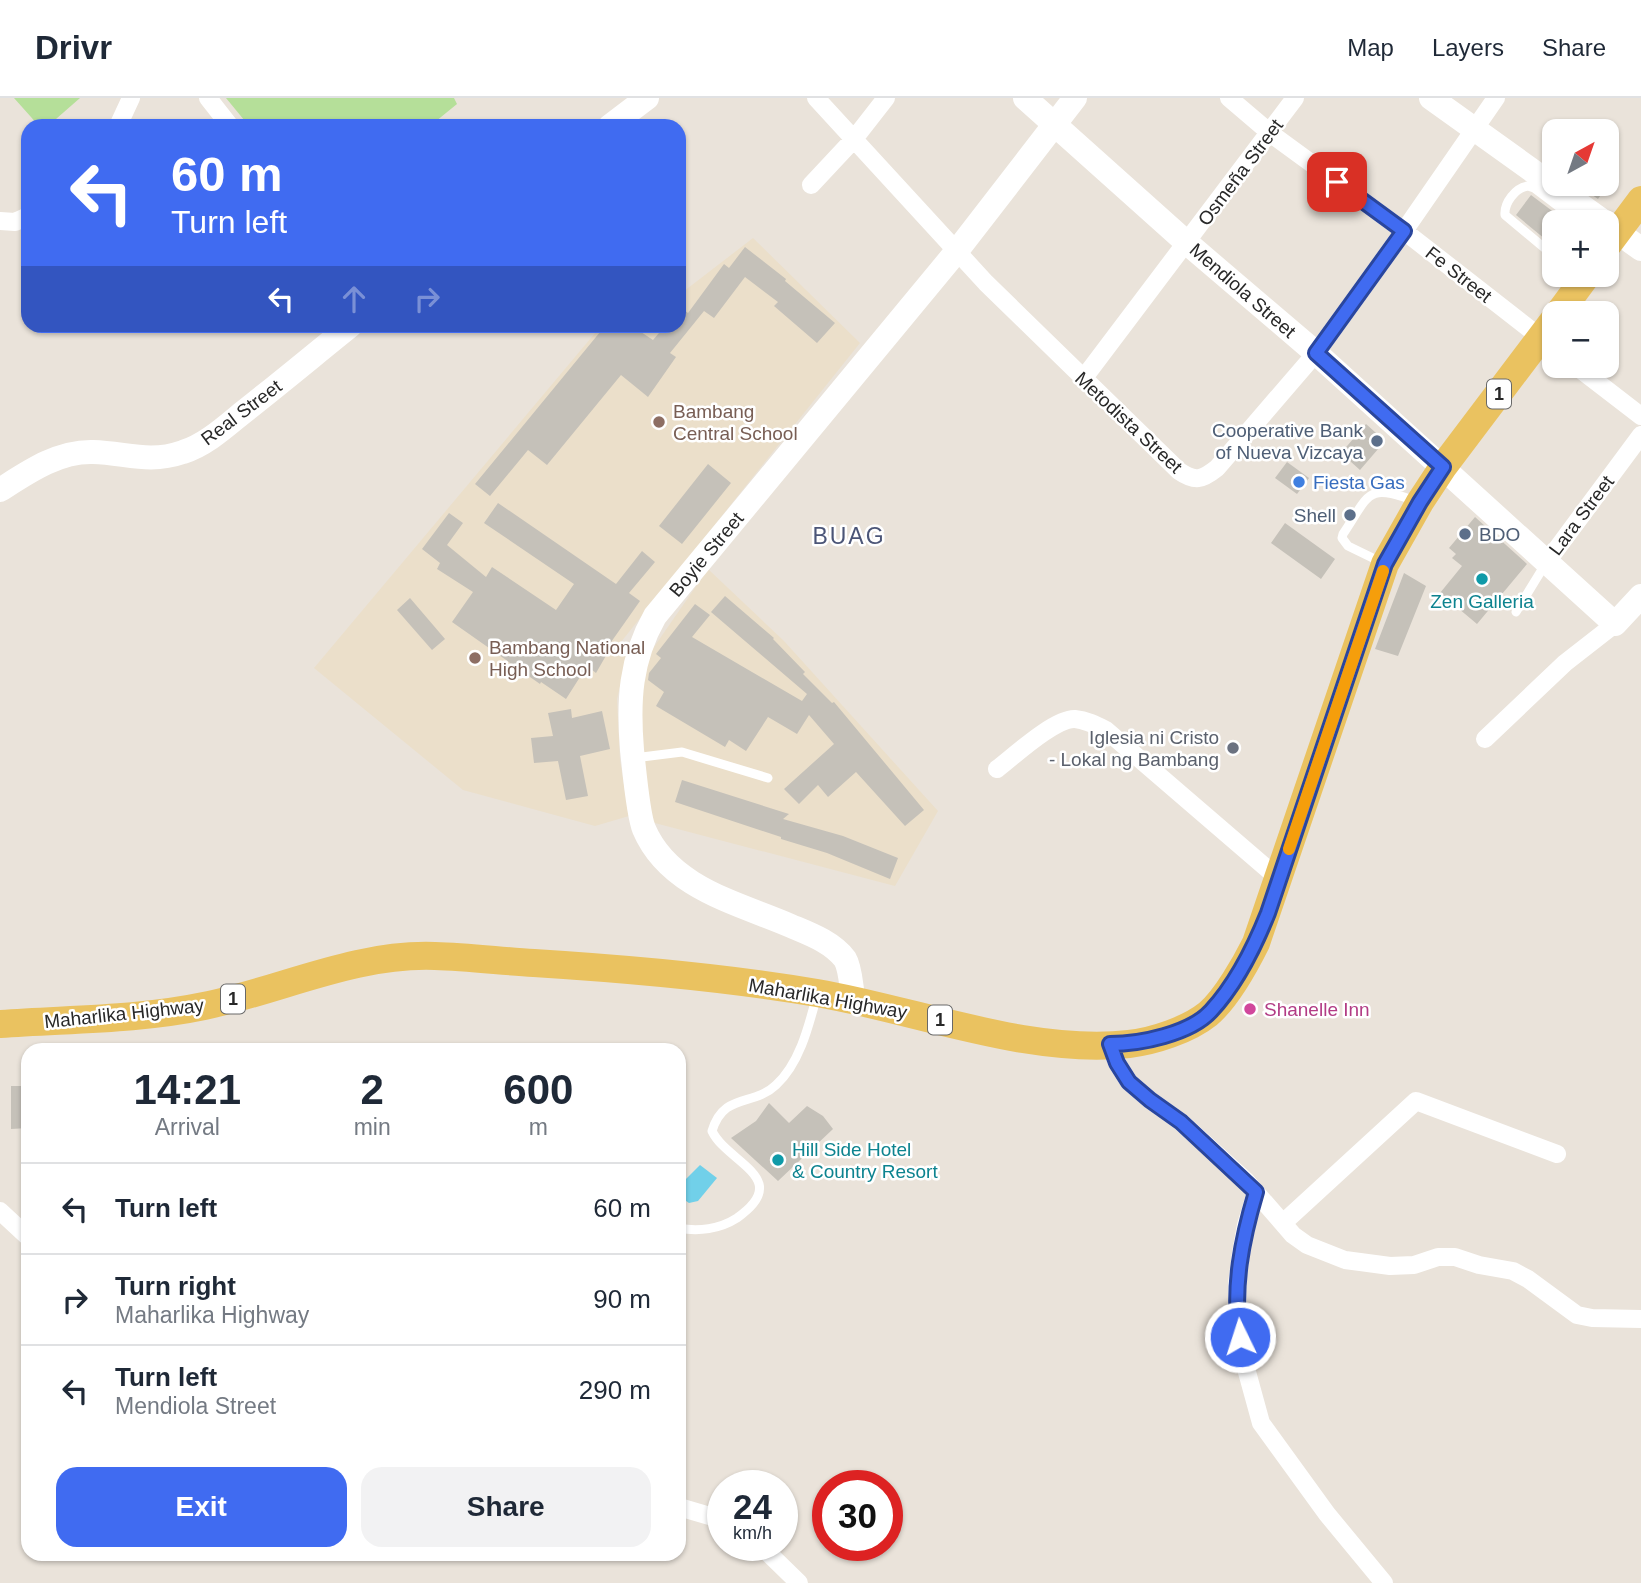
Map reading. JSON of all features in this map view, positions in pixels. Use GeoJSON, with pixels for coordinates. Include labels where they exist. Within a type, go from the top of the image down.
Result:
{"type":"FeatureCollection","features":[{"type":"Feature","properties":{"kind":"main road"},"geometry":{"type":"LineString","coordinates":[[1619,224],[1641,200]]}},
{"type":"Feature","properties":{"kind":"main road","name":"Maharlika Highway"},"geometry":{"type":"LineString","coordinates":[[0,1024],[161,1013],[203,1006],[373,959],[435,956],[618,968],[817,993],[1030,1039],[1086,1045],[1130,1044],[1191,1024],[1210,1013],[1244,966],[1268,913],[1385,564],[1443,467],[1542,346]]}},
{"type":"Feature","properties":{"kind":"street"},"geometry":{"type":"LineString","coordinates":[[121,119],[131,98]]}},
{"type":"Feature","properties":{"kind":"street"},"geometry":{"type":"LineString","coordinates":[[208,98],[224,119]]}},
{"type":"Feature","properties":{"kind":"street"},"geometry":{"type":"LineString","coordinates":[[619,119],[647,98]]}},
{"type":"Feature","properties":{"kind":"street","name":"Metodista Street"},"geometry":{"type":"LineString","coordinates":[[816,98],[956,252],[1179,471],[1196,479],[1217,468],[1316,353],[1496,98]]}},
{"type":"Feature","properties":{"kind":"street"},"geometry":{"type":"LineString","coordinates":[[811,185],[854,139],[886,98]]}},
{"type":"Feature","properties":{"kind":"street","name":"Mendiola Street"},"geometry":{"type":"LineString","coordinates":[[1025,98],[1187,243],[1316,353],[1615,624]]}},
{"type":"Feature","properties":{"kind":"street","name":"Boyie Street"},"geometry":{"type":"LineString","coordinates":[[854,1001],[846,961],[822,939],[730,903],[688,879],[662,860],[643,827],[629,712],[633,680],[644,636],[655,616],[956,252],[1075,98]]}},
{"type":"Feature","properties":{"kind":"street","name":"Fe Street"},"geometry":{"type":"LineString","coordinates":[[1229,98],[1270,133],[1542,330]]}},
{"type":"Feature","properties":{"kind":"street","name":"Osmeña Street"},"geometry":{"type":"LineString","coordinates":[[1083,379],[1296,98]]}},
{"type":"Feature","properties":{"kind":"street"},"geometry":{"type":"LineString","coordinates":[[1432,98],[1474,128],[1576,210]]}},
{"type":"Feature","properties":{"kind":"street"},"geometry":{"type":"LineString","coordinates":[[0,221],[15,222],[21,219]]}},
{"type":"Feature","properties":{"kind":"street"},"geometry":{"type":"LineString","coordinates":[[1619,240],[1641,249]]}},
{"type":"Feature","properties":{"kind":"street","name":"Real Street"},"geometry":{"type":"LineString","coordinates":[[0,490],[39,466],[67,455],[93,452],[123,457],[162,458],[187,451],[216,434],[340,333]]}},
{"type":"Feature","properties":{"kind":"street"},"geometry":{"type":"LineString","coordinates":[[1592,378],[1641,416]]}},
{"type":"Feature","properties":{"kind":"street","name":"Lara Street"},"geometry":{"type":"LineString","coordinates":[[1547,562],[1641,435]]}},
{"type":"Feature","properties":{"kind":"street"},"geometry":{"type":"LineString","coordinates":[[1485,740],[1565,663],[1615,624],[1641,596]]}},
{"type":"Feature","properties":{"kind":"street"},"geometry":{"type":"LineString","coordinates":[[997,769],[1056,724],[1072,718],[1089,722],[1105,730],[1279,878]]}},
{"type":"Feature","properties":{"kind":"street"},"geometry":{"type":"LineString","coordinates":[[1110,1044],[1117,1063],[1129,1082],[1181,1122],[1256,1192],[1307,1245],[1345,1260],[1390,1266],[1414,1265],[1438,1257],[1455,1257],[1479,1265],[1513,1271],[1577,1315],[1641,1319]]}},
{"type":"Feature","properties":{"kind":"street"},"geometry":{"type":"LineString","coordinates":[[1283,1223],[1416,1101],[1557,1154]]}},
{"type":"Feature","properties":{"kind":"street"},"geometry":{"type":"LineString","coordinates":[[1256,1192],[1246,1225],[1237,1284],[1238,1323],[1247,1372],[1261,1423],[1327,1514],[1384,1583]]}},
{"type":"Feature","properties":{"kind":"street"},"geometry":{"type":"LineString","coordinates":[[0,1210],[21,1230]]}},
{"type":"Feature","properties":{"kind":"street"},"geometry":{"type":"LineString","coordinates":[[686,1509],[707,1515]]}},
{"type":"Feature","properties":{"kind":"street"},"geometry":{"type":"LineString","coordinates":[[776,1561],[799,1583]]}},
{"type":"Feature","properties":{"kind":"lane"},"geometry":{"type":"LineString","coordinates":[[1542,246],[1505,215],[1506,205],[1516,191],[1528,186],[1563,210]]}},
{"type":"Feature","properties":{"kind":"lane"},"geometry":{"type":"LineString","coordinates":[[1385,564],[1348,546],[1342,538],[1343,534],[1368,497],[1376,492],[1393,492],[1420,502]]}},
{"type":"Feature","properties":{"kind":"lane"},"geometry":{"type":"LineString","coordinates":[[1516,612],[1547,562]]}},
{"type":"Feature","properties":{"kind":"lane"},"geometry":{"type":"LineString","coordinates":[[633,758],[682,752],[768,778]]}},
{"type":"Feature","properties":{"kind":"lane"},"geometry":{"type":"LineString","coordinates":[[686,1229],[702,1230],[720,1226],[735,1219],[756,1199],[760,1186],[756,1176],[746,1164],[715,1139],[712,1131],[721,1112],[731,1104],[751,1099],[776,1085],[796,1057],[817,993]]}},
{"type":"Feature","properties":{"kind":"shaded area"},"geometry":{"type":"Polygon","coordinates":[[[753,238],[860,343],[621,642],[629,648],[617,699],[620,760],[629,816],[595,826],[463,790],[314,668],[595,333],[686,333],[686,290],[753,238]]]}},
{"type":"Feature","properties":{"kind":"shaded area","name":"Bambang National High School"},"geometry":{"type":"Polygon","coordinates":[[[708,569],[784,641],[938,811],[895,886],[651,822],[640,716],[645,660],[708,569]]]}},
{"type":"Feature","properties":{"kind":"green space"},"geometry":{"type":"Polygon","coordinates":[[[14,98],[80,98],[56,119],[33,119],[14,98]]]}},
{"type":"Feature","properties":{"kind":"green space"},"geometry":{"type":"Polygon","coordinates":[[[226,98],[454,98],[457,104],[439,119],[243,119],[226,98]]]}},
{"type":"Feature","properties":{"kind":"water"},"geometry":{"type":"Polygon","coordinates":[[[700,1165],[717,1178],[698,1201],[689,1203],[686,1201],[686,1179],[700,1165]]]}},
{"type":"Feature","properties":{"kind":"building"},"geometry":{"type":"Polygon","coordinates":[[[1531,195],[1551,210],[1542,210],[1542,237],[1516,215],[1531,195]]]}},
{"type":"Feature","properties":{"kind":"building"},"geometry":{"type":"Polygon","coordinates":[[[745,247],[835,323],[817,343],[774,306],[778,302],[745,277],[714,318],[704,311],[670,353],[676,357],[648,397],[621,375],[547,465],[528,450],[490,496],[475,484],[599,333],[642,333],[653,340],[659,333],[686,333],[686,311],[688,313],[724,264],[729,268],[745,247]]]}},
{"type":"Feature","properties":{"kind":"building"},"geometry":{"type":"Polygon","coordinates":[[[1366,424],[1385,441],[1360,470],[1341,453],[1366,424]]]}},
{"type":"Feature","properties":{"kind":"building"},"geometry":{"type":"Polygon","coordinates":[[[1287,462],[1309,478],[1297,494],[1275,478],[1287,462]]]}},
{"type":"Feature","properties":{"kind":"building"},"geometry":{"type":"Polygon","coordinates":[[[708,464],[731,483],[682,544],[659,526],[708,464]]]}},
{"type":"Feature","properties":{"kind":"building"},"geometry":{"type":"Polygon","coordinates":[[[498,503],[616,584],[642,551],[655,562],[629,593],[640,601],[609,645],[611,647],[596,673],[587,666],[566,699],[541,682],[540,684],[452,622],[473,592],[437,569],[440,563],[422,549],[449,513],[463,523],[447,545],[486,577],[492,567],[556,610],[574,584],[484,523],[498,503]]]}},
{"type":"Feature","properties":{"kind":"building","name":"Zen Galleria"},"geometry":{"type":"Polygon","coordinates":[[[1475,517],[1527,564],[1477,624],[1440,593],[1462,566],[1452,558],[1456,554],[1449,548],[1475,517]]]}},
{"type":"Feature","properties":{"kind":"building"},"geometry":{"type":"Polygon","coordinates":[[[1285,523],[1335,559],[1321,579],[1271,543],[1285,523]]]}},
{"type":"Feature","properties":{"kind":"building"},"geometry":{"type":"Polygon","coordinates":[[[1404,573],[1426,586],[1398,656],[1375,649],[1404,573]]]}},
{"type":"Feature","properties":{"kind":"building"},"geometry":{"type":"Polygon","coordinates":[[[725,596],[774,638],[805,672],[803,674],[834,702],[924,810],[905,826],[856,772],[828,797],[818,785],[799,804],[784,789],[834,744],[809,715],[797,734],[768,717],[746,751],[729,740],[725,747],[656,706],[664,692],[648,680],[649,673],[661,658],[656,654],[695,604],[710,615],[692,637],[802,701],[807,694],[711,612],[725,596]]]}},
{"type":"Feature","properties":{"kind":"building"},"geometry":{"type":"Polygon","coordinates":[[[410,598],[445,639],[432,650],[397,610],[410,598]]]}},
{"type":"Feature","properties":{"kind":"building"},"geometry":{"type":"Polygon","coordinates":[[[571,709],[572,718],[602,711],[610,749],[580,756],[588,796],[566,800],[558,761],[534,763],[531,738],[553,736],[548,713],[571,709]]]}},
{"type":"Feature","properties":{"kind":"building"},"geometry":{"type":"Polygon","coordinates":[[[682,780],[789,814],[783,819],[843,836],[898,858],[890,879],[827,853],[675,802],[682,780]]]}},
{"type":"Feature","properties":{"kind":"building"},"geometry":{"type":"Polygon","coordinates":[[[11,1086],[21,1086],[21,1128],[11,1129],[11,1086]]]}},
{"type":"Feature","properties":{"kind":"building","name":"Hill Side Hotel & Country Resort"},"geometry":{"type":"Polygon","coordinates":[[[769,1103],[789,1123],[807,1106],[823,1116],[833,1129],[778,1181],[731,1138],[756,1121],[769,1103]]]}},
{"type":"Feature","properties":{"kind":"slow traffic"},"geometry":{"type":"LineString","coordinates":[[1289,849],[1383,571]]}},
{"type":"Feature","properties":{"kind":"place","name":"Bambang Central School"},"geometry":{"type":"Point","coordinates":[659,422]}},
{"type":"Feature","properties":{"kind":"place","name":"Cooperative Bank of Nueva Vizcaya"},"geometry":{"type":"Point","coordinates":[1377,441]}},
{"type":"Feature","properties":{"kind":"place","name":"Fiesta Gas"},"geometry":{"type":"Point","coordinates":[1299,482]}},
{"type":"Feature","properties":{"kind":"place","name":"Shell"},"geometry":{"type":"Point","coordinates":[1350,515]}},
{"type":"Feature","properties":{"kind":"place","name":"BDO"},"geometry":{"type":"Point","coordinates":[1465,534]}},
{"type":"Feature","properties":{"kind":"place","name":"Zen Galleria"},"geometry":{"type":"Point","coordinates":[1482,579]}},
{"type":"Feature","properties":{"kind":"place","name":"Bambang National High School"},"geometry":{"type":"Point","coordinates":[475,658]}},
{"type":"Feature","properties":{"kind":"place","name":"Iglesia ni Cristo - Lokal ng Bambang"},"geometry":{"type":"Point","coordinates":[1233,748]}},
{"type":"Feature","properties":{"kind":"place","name":"Shanelle Inn"},"geometry":{"type":"Point","coordinates":[1250,1009]}},
{"type":"Feature","properties":{"kind":"place","name":"Hill Side Hotel & Country Resort"},"geometry":{"type":"Point","coordinates":[778,1160]}},
{"type":"Feature","properties":{"kind":"district","name":"BUAG"},"geometry":{"type":"Point","coordinates":[849,536]}},
{"type":"Feature","properties":{"kind":"route"},"geometry":{"type":"LineString","coordinates":[[1240,1337],[1237,1284],[1246,1225],[1256,1192],[1181,1122],[1129,1082],[1117,1063],[1110,1044],[1130,1044],[1169,1034],[1210,1013],[1244,966],[1268,913],[1385,564],[1443,467],[1316,353],[1404,231],[1337,182]]}}]}
